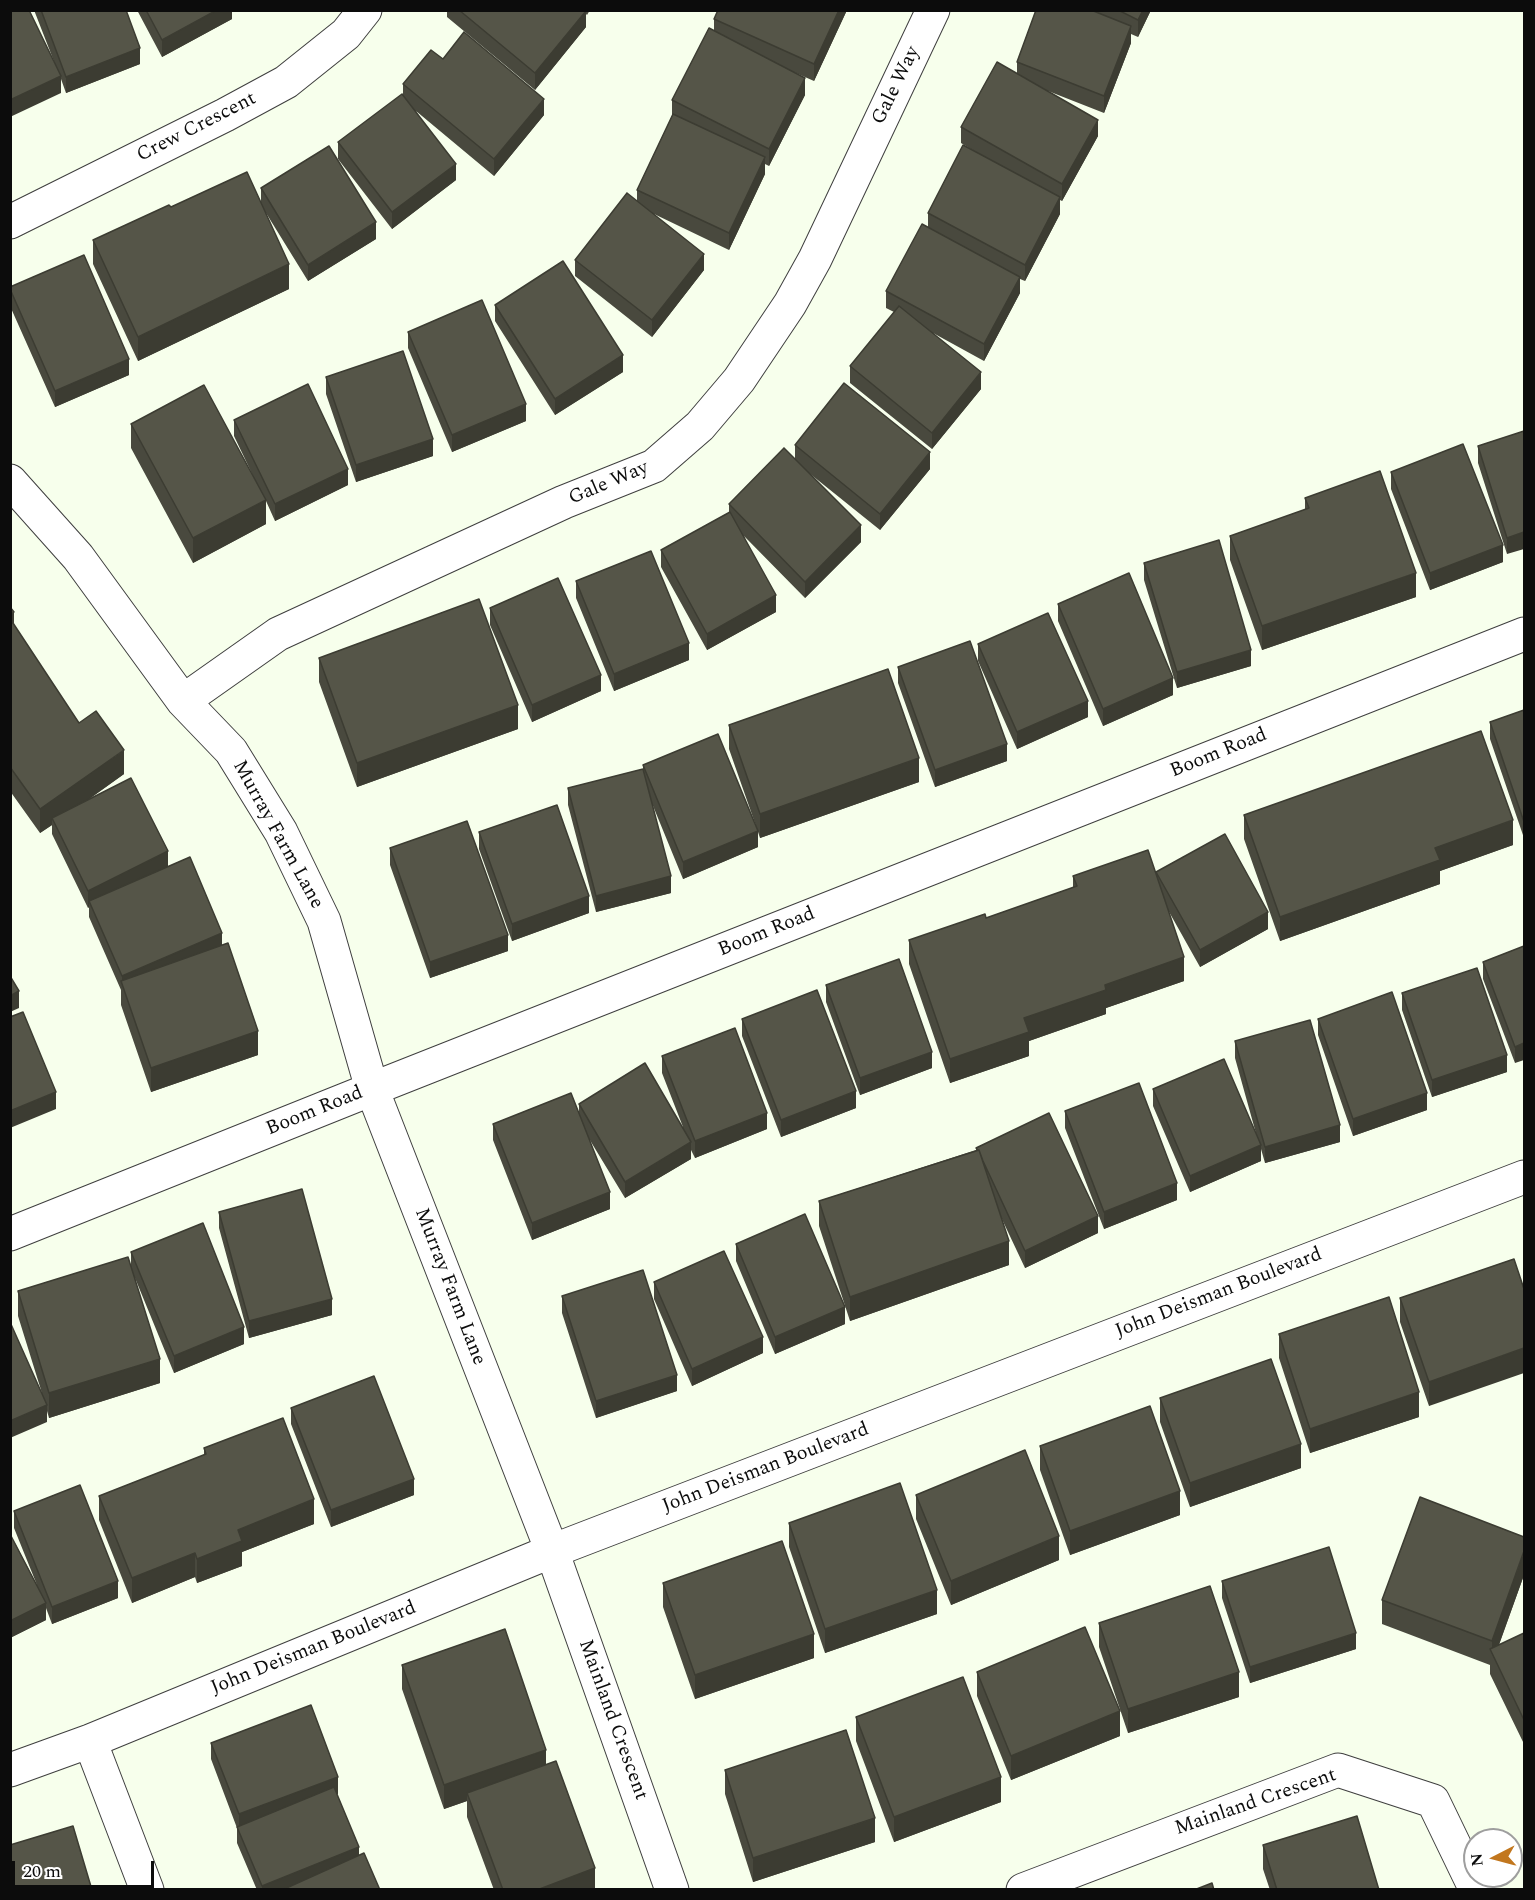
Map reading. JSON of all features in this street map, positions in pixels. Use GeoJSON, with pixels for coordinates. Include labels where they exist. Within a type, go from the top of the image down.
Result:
{"type":"FeatureCollection","features":[{"type":"Feature","properties":{"kind":"street","name":"Crew Crescent"},"geometry":{"type":"LineString","coordinates":[[10,222],[225,115],[286,82],[346,34],[366,10]]}},
{"type":"Feature","properties":{"kind":"street","name":"Gale Way"},"geometry":{"type":"LineString","coordinates":[[183,701],[278,634],[564,502],[654,466],[700,426],[739,380],[790,304],[815,259],[933,10]]}},
{"type":"Feature","properties":{"kind":"street","name":"Murray Farm Lane"},"geometry":{"type":"LineString","coordinates":[[10,481],[78,557],[183,701],[231,751],[280,832],[319,911],[372,1089],[552,1551]]}},
{"type":"Feature","properties":{"kind":"street","name":"Boom Road"},"geometry":{"type":"LineString","coordinates":[[10,1234],[1524,634]]}},
{"type":"Feature","properties":{"kind":"street","name":"John Deisman Boulevard"},"geometry":{"type":"LineString","coordinates":[[10,1770],[90,1742],[552,1551],[1524,1177]]}},
{"type":"Feature","properties":{"kind":"street","name":"Mainland Crescent"},"geometry":{"type":"LineString","coordinates":[[552,1551],[672,1890]]}},
{"type":"Feature","properties":{"kind":"street"},"geometry":{"type":"LineString","coordinates":[[90,1742],[147,1890]]}},
{"type":"Feature","properties":{"kind":"street","name":"Mainland Crescent"},"geometry":{"type":"LineString","coordinates":[[1023,1890],[1338,1770],[1434,1801],[1476,1890]]}},
{"type":"Feature","properties":{"kind":"building"},"geometry":{"type":"Polygon","coordinates":[[[10,10],[29,10],[61,76],[10,100],[10,10]]]}},
{"type":"Feature","properties":{"kind":"building"},"geometry":{"type":"Polygon","coordinates":[[[41,10],[126,10],[140,48],[66,77],[41,10]]]}},
{"type":"Feature","properties":{"kind":"building"},"geometry":{"type":"Polygon","coordinates":[[[146,10],[217,10],[162,40],[146,10]]]}},
{"type":"Feature","properties":{"kind":"building"},"geometry":{"type":"Polygon","coordinates":[[[459,10],[586,10],[586,11],[535,73],[459,10]]]}},
{"type":"Feature","properties":{"kind":"building"},"geometry":{"type":"Polygon","coordinates":[[[718,10],[839,10],[814,64],[714,19],[718,10]]]}},
{"type":"Feature","properties":{"kind":"building"},"geometry":{"type":"Polygon","coordinates":[[[1036,10],[1091,10],[1131,26],[1104,96],[1017,62],[1036,10]]]}},
{"type":"Feature","properties":{"kind":"building"},"geometry":{"type":"Polygon","coordinates":[[[1118,10],[1143,10],[1138,20],[1118,10]]]}},
{"type":"Feature","properties":{"kind":"building"},"geometry":{"type":"Polygon","coordinates":[[[709,28],[805,78],[769,149],[672,100],[709,28]]]}},
{"type":"Feature","properties":{"kind":"building"},"geometry":{"type":"Polygon","coordinates":[[[464,32],[544,99],[494,159],[403,84],[431,50],[443,59],[464,32]]]}},
{"type":"Feature","properties":{"kind":"building"},"geometry":{"type":"Polygon","coordinates":[[[997,62],[1098,120],[1062,184],[961,127],[997,62]]]}},
{"type":"Feature","properties":{"kind":"building"},"geometry":{"type":"Polygon","coordinates":[[[402,94],[456,164],[392,212],[338,142],[402,94]]]}},
{"type":"Feature","properties":{"kind":"building"},"geometry":{"type":"Polygon","coordinates":[[[673,114],[765,157],[729,233],[637,190],[673,114]]]}},
{"type":"Feature","properties":{"kind":"building"},"geometry":{"type":"Polygon","coordinates":[[[963,145],[1060,197],[1025,265],[928,213],[963,145]]]}},
{"type":"Feature","properties":{"kind":"building"},"geometry":{"type":"Polygon","coordinates":[[[329,146],[376,222],[308,265],[261,188],[329,146]]]}},
{"type":"Feature","properties":{"kind":"building"},"geometry":{"type":"Polygon","coordinates":[[[247,172],[289,264],[138,337],[93,240],[247,172]]]}},
{"type":"Feature","properties":{"kind":"building"},"geometry":{"type":"Polygon","coordinates":[[[627,193],[704,254],[652,320],[575,260],[627,193]]]}},
{"type":"Feature","properties":{"kind":"building"},"geometry":{"type":"Polygon","coordinates":[[[922,224],[1020,277],[984,344],[886,291],[922,224]]]}},
{"type":"Feature","properties":{"kind":"building"},"geometry":{"type":"Polygon","coordinates":[[[84,255],[129,359],[55,391],[10,287],[84,255]]]}},
{"type":"Feature","properties":{"kind":"building"},"geometry":{"type":"Polygon","coordinates":[[[563,261],[623,355],[555,399],[495,305],[563,261]]]}},
{"type":"Feature","properties":{"kind":"building"},"geometry":{"type":"Polygon","coordinates":[[[482,300],[526,404],[452,435],[408,332],[482,300]]]}},
{"type":"Feature","properties":{"kind":"building"},"geometry":{"type":"Polygon","coordinates":[[[899,306],[981,372],[932,433],[850,366],[899,306]]]}},
{"type":"Feature","properties":{"kind":"building"},"geometry":{"type":"Polygon","coordinates":[[[403,351],[433,439],[356,465],[326,377],[403,351]]]}},
{"type":"Feature","properties":{"kind":"building"},"geometry":{"type":"Polygon","coordinates":[[[844,383],[930,452],[880,514],[795,445],[844,383]]]}},
{"type":"Feature","properties":{"kind":"building"},"geometry":{"type":"Polygon","coordinates":[[[308,384],[348,469],[275,504],[234,420],[308,384]]]}},
{"type":"Feature","properties":{"kind":"building"},"geometry":{"type":"Polygon","coordinates":[[[204,385],[266,500],[193,538],[131,424],[204,385]]]}},
{"type":"Feature","properties":{"kind":"building"},"geometry":{"type":"Polygon","coordinates":[[[1524,431],[1524,532],[1507,538],[1478,446],[1524,431]]]}},
{"type":"Feature","properties":{"kind":"building"},"geometry":{"type":"Polygon","coordinates":[[[1463,444],[1503,545],[1430,573],[1391,472],[1463,444]]]}},
{"type":"Feature","properties":{"kind":"building"},"geometry":{"type":"Polygon","coordinates":[[[784,448],[861,525],[805,582],[729,504],[784,448]]]}},
{"type":"Feature","properties":{"kind":"building"},"geometry":{"type":"Polygon","coordinates":[[[1380,471],[1416,573],[1262,626],[1230,536],[1309,508],[1305,498],[1380,471]]]}},
{"type":"Feature","properties":{"kind":"building"},"geometry":{"type":"Polygon","coordinates":[[[730,512],[776,595],[707,634],[661,550],[730,512]]]}},
{"type":"Feature","properties":{"kind":"building"},"geometry":{"type":"Polygon","coordinates":[[[1219,540],[1251,650],[1177,672],[1144,563],[1219,540]]]}},
{"type":"Feature","properties":{"kind":"building"},"geometry":{"type":"Polygon","coordinates":[[[651,551],[689,643],[614,674],[576,581],[651,551]]]}},
{"type":"Feature","properties":{"kind":"building"},"geometry":{"type":"Polygon","coordinates":[[[1129,573],[1173,678],[1103,709],[1058,604],[1129,573]]]}},
{"type":"Feature","properties":{"kind":"building"},"geometry":{"type":"Polygon","coordinates":[[[558,578],[601,675],[532,705],[490,608],[558,578]]]}},
{"type":"Feature","properties":{"kind":"building"},"geometry":{"type":"Polygon","coordinates":[[[479,599],[518,705],[357,763],[319,658],[479,599]]]}},
{"type":"Feature","properties":{"kind":"building"},"geometry":{"type":"Polygon","coordinates":[[[1048,613],[1088,701],[1017,732],[978,644],[1048,613]]]}},
{"type":"Feature","properties":{"kind":"building"},"geometry":{"type":"Polygon","coordinates":[[[13,623],[79,723],[96,711],[124,750],[40,809],[10,767],[10,625],[13,623]]]}},
{"type":"Feature","properties":{"kind":"building"},"geometry":{"type":"Polygon","coordinates":[[[970,641],[1007,744],[935,770],[898,667],[970,641]]]}},
{"type":"Feature","properties":{"kind":"building"},"geometry":{"type":"Polygon","coordinates":[[[888,669],[919,758],[760,814],[729,725],[888,669]]]}},
{"type":"Feature","properties":{"kind":"building"},"geometry":{"type":"Polygon","coordinates":[[[1524,710],[1524,822],[1490,722],[1524,710]]]}},
{"type":"Feature","properties":{"kind":"building"},"geometry":{"type":"Polygon","coordinates":[[[1481,731],[1513,820],[1435,848],[1440,860],[1280,917],[1244,815],[1481,731]]]}},
{"type":"Feature","properties":{"kind":"building"},"geometry":{"type":"Polygon","coordinates":[[[718,734],[758,831],[683,862],[643,765],[718,734]]]}},
{"type":"Feature","properties":{"kind":"building"},"geometry":{"type":"Polygon","coordinates":[[[643,769],[671,876],[596,896],[568,788],[643,769]]]}},
{"type":"Feature","properties":{"kind":"building"},"geometry":{"type":"Polygon","coordinates":[[[131,778],[168,851],[88,891],[52,818],[131,778]]]}},
{"type":"Feature","properties":{"kind":"building"},"geometry":{"type":"Polygon","coordinates":[[[557,805],[589,896],[512,924],[479,832],[557,805]]]}},
{"type":"Feature","properties":{"kind":"building"},"geometry":{"type":"Polygon","coordinates":[[[467,821],[508,935],[430,962],[390,848],[467,821]]]}},
{"type":"Feature","properties":{"kind":"building"},"geometry":{"type":"Polygon","coordinates":[[[1225,834],[1268,912],[1200,950],[1156,872],[1225,834]]]}},
{"type":"Feature","properties":{"kind":"building"},"geometry":{"type":"Polygon","coordinates":[[[1148,850],[1184,957],[1105,985],[1106,990],[1024,1018],[1029,1032],[950,1059],[909,940],[985,914],[986,918],[1077,886],[1073,876],[1148,850]]]}},
{"type":"Feature","properties":{"kind":"building"},"geometry":{"type":"Polygon","coordinates":[[[190,857],[222,933],[122,976],[89,901],[190,857]]]}},
{"type":"Feature","properties":{"kind":"building"},"geometry":{"type":"Polygon","coordinates":[[[228,943],[258,1031],[151,1068],[121,981],[228,943]]]}},
{"type":"Feature","properties":{"kind":"building"},"geometry":{"type":"Polygon","coordinates":[[[1524,946],[1524,1043],[1515,1047],[1483,962],[1524,946]]]}},
{"type":"Feature","properties":{"kind":"building"},"geometry":{"type":"Polygon","coordinates":[[[899,959],[932,1052],[860,1078],[826,985],[899,959]]]}},
{"type":"Feature","properties":{"kind":"building"},"geometry":{"type":"Polygon","coordinates":[[[1477,968],[1507,1055],[1432,1080],[1402,993],[1477,968]]]}},
{"type":"Feature","properties":{"kind":"building"},"geometry":{"type":"Polygon","coordinates":[[[10,976],[19,991],[10,996],[10,976]]]}},
{"type":"Feature","properties":{"kind":"building"},"geometry":{"type":"Polygon","coordinates":[[[817,990],[856,1091],[781,1120],[742,1019],[817,990]]]}},
{"type":"Feature","properties":{"kind":"building"},"geometry":{"type":"Polygon","coordinates":[[[1392,992],[1427,1093],[1353,1119],[1318,1019],[1392,992]]]}},
{"type":"Feature","properties":{"kind":"building"},"geometry":{"type":"Polygon","coordinates":[[[23,1012],[56,1092],[10,1111],[10,1017],[23,1012]]]}},
{"type":"Feature","properties":{"kind":"building"},"geometry":{"type":"Polygon","coordinates":[[[1310,1020],[1340,1125],[1265,1147],[1235,1041],[1310,1020]]]}},
{"type":"Feature","properties":{"kind":"building"},"geometry":{"type":"Polygon","coordinates":[[[735,1028],[767,1113],[695,1141],[662,1056],[735,1028]]]}},
{"type":"Feature","properties":{"kind":"building"},"geometry":{"type":"Polygon","coordinates":[[[1224,1059],[1261,1145],[1190,1176],[1153,1089],[1224,1059]]]}},
{"type":"Feature","properties":{"kind":"building"},"geometry":{"type":"Polygon","coordinates":[[[645,1063],[691,1142],[625,1182],[579,1104],[645,1063]]]}},
{"type":"Feature","properties":{"kind":"building"},"geometry":{"type":"Polygon","coordinates":[[[1139,1083],[1177,1183],[1104,1212],[1065,1111],[1139,1083]]]}},
{"type":"Feature","properties":{"kind":"building"},"geometry":{"type":"Polygon","coordinates":[[[571,1093],[610,1192],[532,1223],[493,1124],[571,1093]]]}},
{"type":"Feature","properties":{"kind":"building"},"geometry":{"type":"Polygon","coordinates":[[[1049,1113],[1098,1216],[1025,1251],[979,1150],[976,1148],[1049,1113]]]}},
{"type":"Feature","properties":{"kind":"building"},"geometry":{"type":"Polygon","coordinates":[[[979,1150],[1009,1241],[850,1297],[819,1201],[979,1150]]]}},
{"type":"Feature","properties":{"kind":"building"},"geometry":{"type":"Polygon","coordinates":[[[302,1189],[332,1299],[249,1321],[219,1212],[302,1189]]]}},
{"type":"Feature","properties":{"kind":"building"},"geometry":{"type":"Polygon","coordinates":[[[805,1214],[845,1307],[775,1337],[736,1244],[805,1214]]]}},
{"type":"Feature","properties":{"kind":"building"},"geometry":{"type":"Polygon","coordinates":[[[203,1223],[244,1327],[174,1356],[131,1252],[203,1223]]]}},
{"type":"Feature","properties":{"kind":"building"},"geometry":{"type":"Polygon","coordinates":[[[724,1251],[763,1337],[692,1369],[654,1282],[724,1251]]]}},
{"type":"Feature","properties":{"kind":"building"},"geometry":{"type":"Polygon","coordinates":[[[128,1257],[160,1359],[49,1393],[18,1291],[128,1257]]]}},
{"type":"Feature","properties":{"kind":"building"},"geometry":{"type":"Polygon","coordinates":[[[1514,1259],[1524,1289],[1524,1348],[1429,1382],[1400,1298],[1514,1259]]]}},
{"type":"Feature","properties":{"kind":"building"},"geometry":{"type":"Polygon","coordinates":[[[643,1270],[677,1375],[596,1401],[562,1296],[643,1270]]]}},
{"type":"Feature","properties":{"kind":"building"},"geometry":{"type":"Polygon","coordinates":[[[1389,1297],[1419,1392],[1310,1429],[1279,1334],[1389,1297]]]}},
{"type":"Feature","properties":{"kind":"building"},"geometry":{"type":"Polygon","coordinates":[[[10,1322],[47,1405],[10,1421],[10,1322]]]}},
{"type":"Feature","properties":{"kind":"building"},"geometry":{"type":"Polygon","coordinates":[[[1271,1359],[1301,1444],[1190,1483],[1160,1398],[1271,1359]]]}},
{"type":"Feature","properties":{"kind":"building"},"geometry":{"type":"Polygon","coordinates":[[[374,1376],[414,1479],[331,1510],[291,1408],[374,1376]]]}},
{"type":"Feature","properties":{"kind":"building"},"geometry":{"type":"Polygon","coordinates":[[[1150,1406],[1180,1491],[1070,1531],[1040,1446],[1150,1406]]]}},
{"type":"Feature","properties":{"kind":"building"},"geometry":{"type":"Polygon","coordinates":[[[283,1418],[314,1499],[238,1530],[242,1541],[197,1559],[195,1553],[132,1578],[99,1496],[206,1454],[204,1448],[283,1418]]]}},
{"type":"Feature","properties":{"kind":"building"},"geometry":{"type":"Polygon","coordinates":[[[1025,1450],[1059,1536],[951,1581],[916,1495],[1025,1450]]]}},
{"type":"Feature","properties":{"kind":"building"},"geometry":{"type":"Polygon","coordinates":[[[900,1483],[937,1590],[825,1629],[789,1523],[900,1483]]]}},
{"type":"Feature","properties":{"kind":"building"},"geometry":{"type":"Polygon","coordinates":[[[80,1485],[118,1581],[52,1607],[14,1511],[80,1485]]]}},
{"type":"Feature","properties":{"kind":"building"},"geometry":{"type":"Polygon","coordinates":[[[1420,1497],[1524,1537],[1524,1551],[1492,1641],[1382,1600],[1420,1497]]]}},
{"type":"Feature","properties":{"kind":"building"},"geometry":{"type":"Polygon","coordinates":[[[10,1534],[46,1603],[10,1621],[10,1534]]]}},
{"type":"Feature","properties":{"kind":"building"},"geometry":{"type":"Polygon","coordinates":[[[782,1541],[814,1634],[695,1675],[663,1583],[782,1541]]]}},
{"type":"Feature","properties":{"kind":"building"},"geometry":{"type":"Polygon","coordinates":[[[1329,1547],[1356,1633],[1250,1667],[1222,1581],[1329,1547]]]}},
{"type":"Feature","properties":{"kind":"building"},"geometry":{"type":"Polygon","coordinates":[[[1210,1586],[1239,1672],[1128,1709],[1099,1623],[1210,1586]]]}},
{"type":"Feature","properties":{"kind":"building"},"geometry":{"type":"Polygon","coordinates":[[[1085,1627],[1120,1711],[1011,1756],[977,1672],[1085,1627]]]}},
{"type":"Feature","properties":{"kind":"building"},"geometry":{"type":"Polygon","coordinates":[[[505,1629],[546,1750],[444,1785],[402,1665],[505,1629]]]}},
{"type":"Feature","properties":{"kind":"building"},"geometry":{"type":"Polygon","coordinates":[[[1524,1633],[1524,1720],[1490,1649],[1524,1633]]]}},
{"type":"Feature","properties":{"kind":"building"},"geometry":{"type":"Polygon","coordinates":[[[963,1677],[1001,1777],[894,1817],[856,1717],[963,1677]]]}},
{"type":"Feature","properties":{"kind":"building"},"geometry":{"type":"Polygon","coordinates":[[[311,1705],[338,1777],[239,1814],[211,1743],[311,1705]]]}},
{"type":"Feature","properties":{"kind":"building"},"geometry":{"type":"Polygon","coordinates":[[[846,1730],[875,1818],[753,1858],[725,1770],[846,1730]]]}},
{"type":"Feature","properties":{"kind":"building"},"geometry":{"type":"Polygon","coordinates":[[[556,1761],[595,1868],[537,1890],[503,1890],[467,1793],[556,1761]]]}},
{"type":"Feature","properties":{"kind":"building"},"geometry":{"type":"Polygon","coordinates":[[[334,1787],[359,1847],[262,1886],[237,1827],[334,1787]]]}},
{"type":"Feature","properties":{"kind":"building"},"geometry":{"type":"Polygon","coordinates":[[[1357,1816],[1379,1890],[1277,1890],[1263,1845],[1357,1816]]]}},
{"type":"Feature","properties":{"kind":"building"},"geometry":{"type":"Polygon","coordinates":[[[73,1826],[92,1890],[13,1890],[10,1881],[10,1845],[73,1826]]]}},
{"type":"Feature","properties":{"kind":"building"},"geometry":{"type":"Polygon","coordinates":[[[364,1853],[380,1890],[282,1890],[364,1853]]]}},
{"type":"Feature","properties":{"kind":"building"},"geometry":{"type":"Polygon","coordinates":[[[1212,1883],[1214,1890],[1194,1890],[1212,1883]]]}}]}
